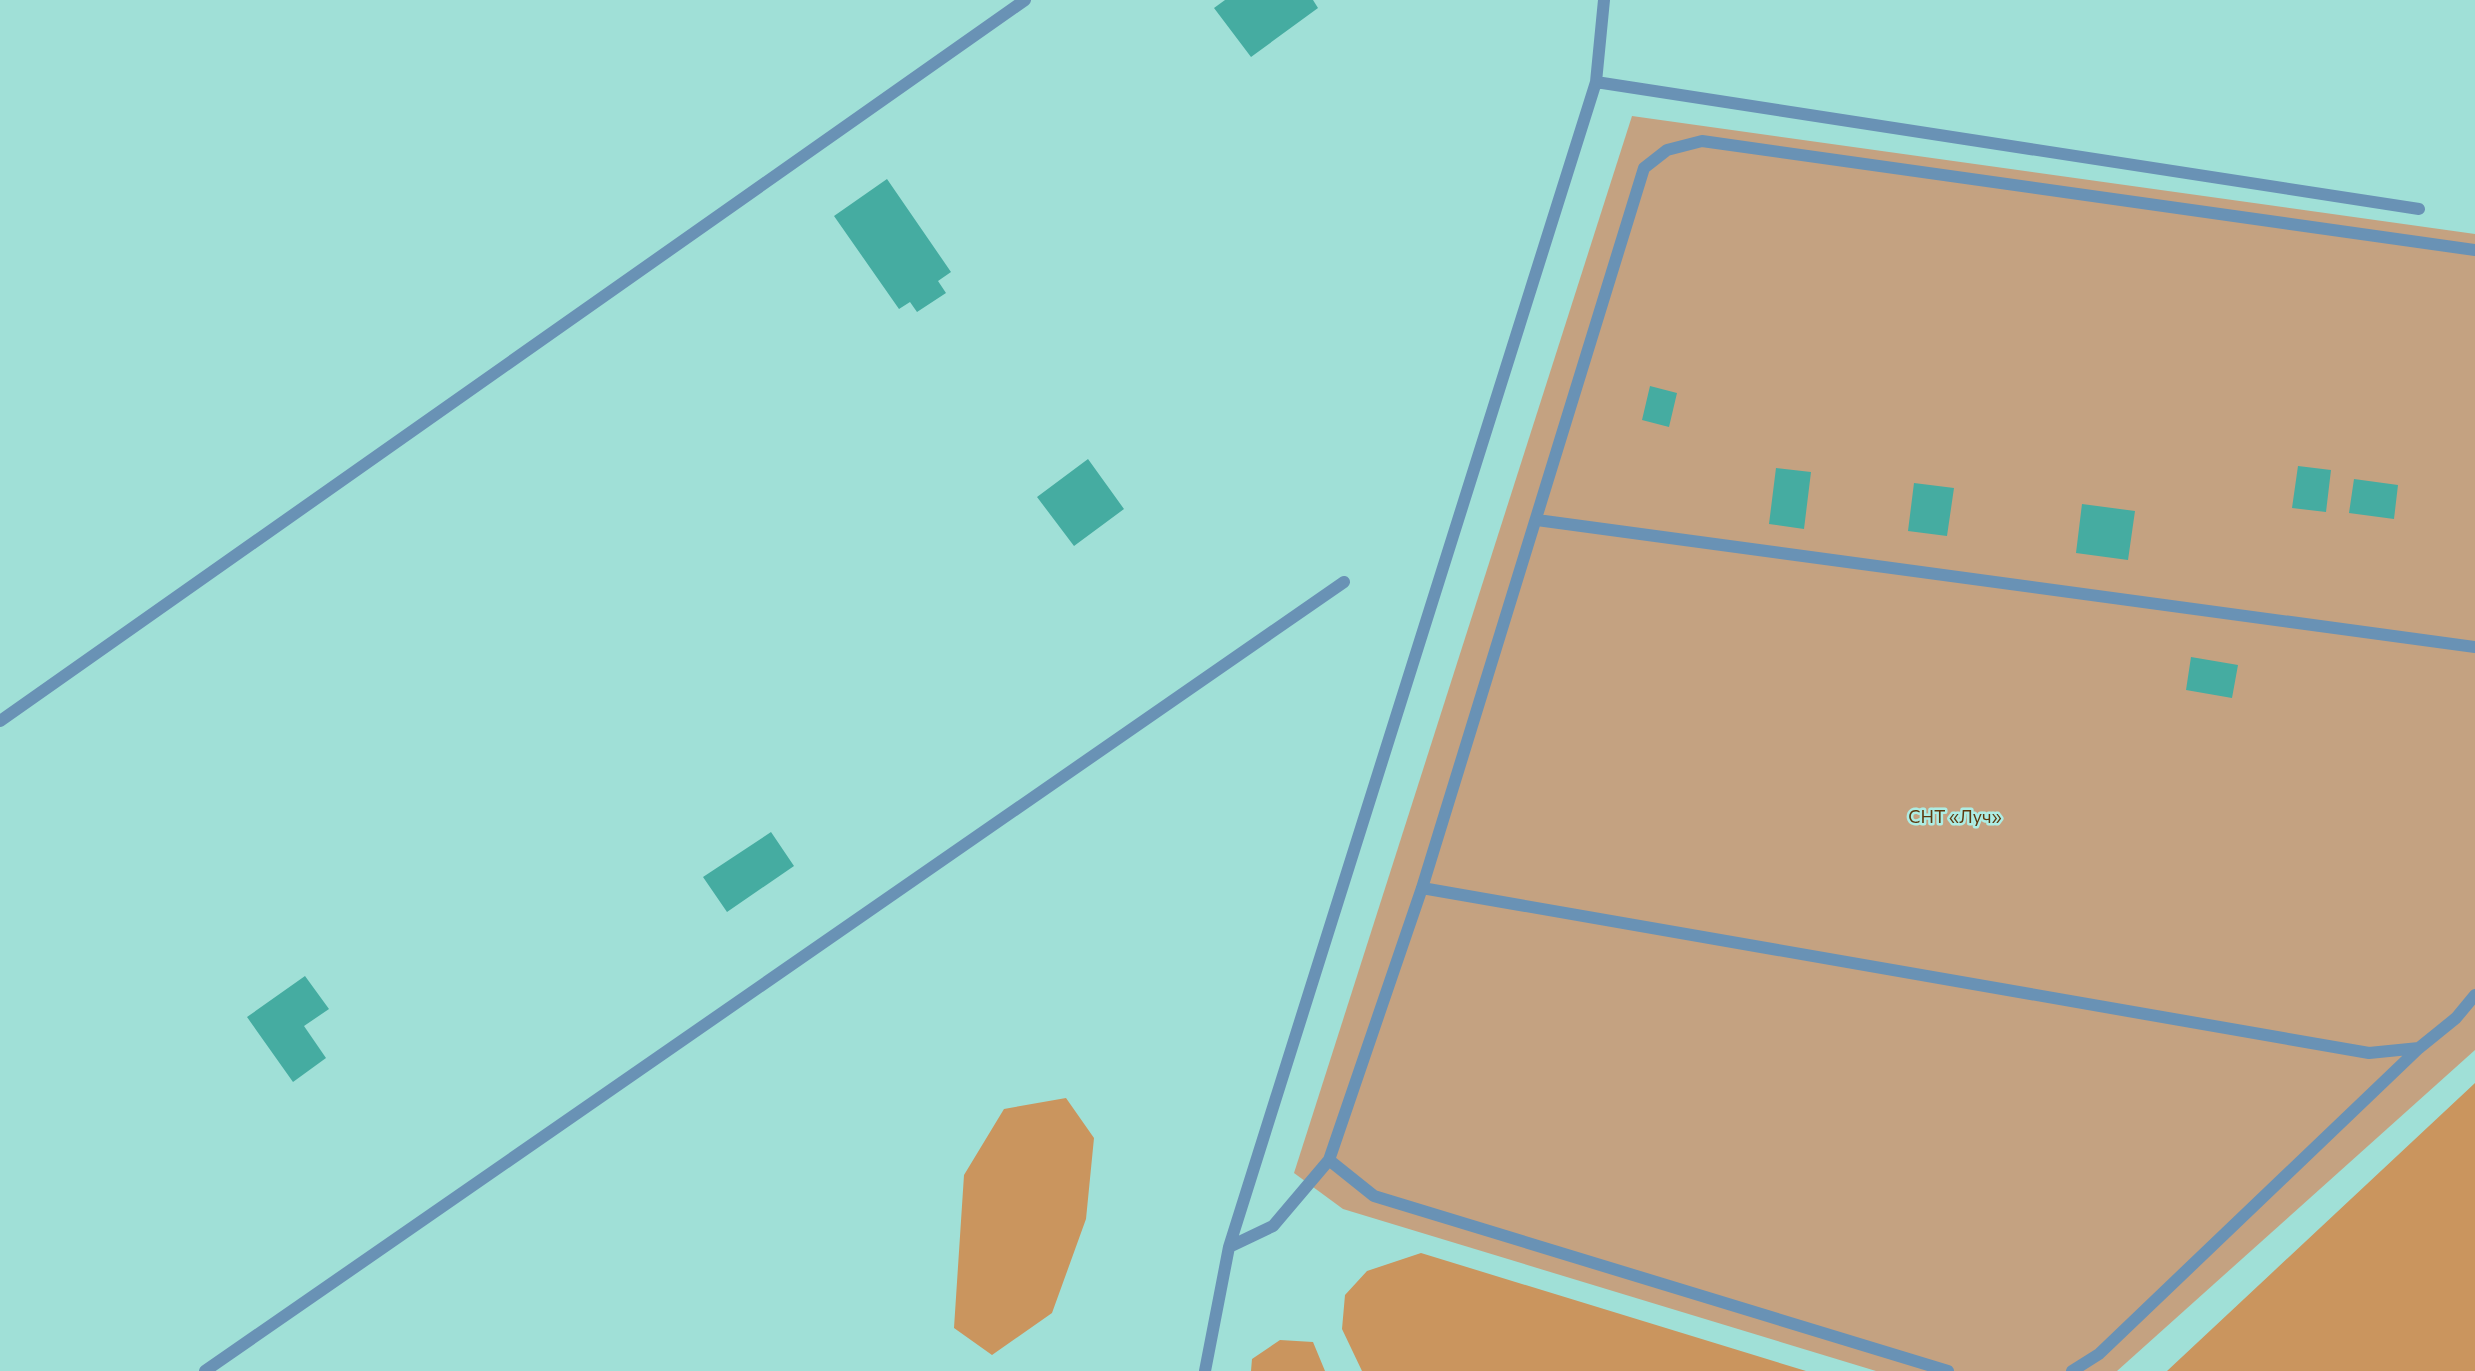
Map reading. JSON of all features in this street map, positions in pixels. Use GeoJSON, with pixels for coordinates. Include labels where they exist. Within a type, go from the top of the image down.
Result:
{"type":"FeatureCollection","features":[{"type":"Feature","properties":{"kind":"street"},"geometry":{"type":"LineString","coordinates":[[0,721],[1025,0]]}},
{"type":"Feature","properties":{"kind":"street"},"geometry":{"type":"LineString","coordinates":[[1205,1371],[1229,1247],[1596,82],[1604,0]]}},
{"type":"Feature","properties":{"kind":"street"},"geometry":{"type":"LineString","coordinates":[[1596,82],[2419,209]]}},
{"type":"Feature","properties":{"kind":"street"},"geometry":{"type":"LineString","coordinates":[[1229,1247],[1273,1226],[1329,1160],[1422,888],[1644,168],[1667,150],[1702,141],[2475,250]]}},
{"type":"Feature","properties":{"kind":"street"},"geometry":{"type":"LineString","coordinates":[[1537,520],[2475,647]]}},
{"type":"Feature","properties":{"kind":"street"},"geometry":{"type":"LineString","coordinates":[[205,1371],[1344,582]]}},
{"type":"Feature","properties":{"kind":"street"},"geometry":{"type":"LineString","coordinates":[[1422,888],[2369,1054],[2419,1048]]}},
{"type":"Feature","properties":{"kind":"street"},"geometry":{"type":"LineString","coordinates":[[2072,1371],[2100,1354],[2419,1048],[2456,1018],[2475,995]]}},
{"type":"Feature","properties":{"kind":"street"},"geometry":{"type":"LineString","coordinates":[[1329,1160],[1374,1196],[1948,1371]]}},
{"type":"Feature","properties":{"kind":"green space","name":"СНТ «Луч»"},"geometry":{"type":"Polygon","coordinates":[[[1632,116],[2475,234],[2475,1050],[2117,1371],[1876,1371],[1343,1209],[1294,1173],[1632,116]]]}},
{"type":"Feature","properties":{"kind":"shaded area"},"geometry":{"type":"Polygon","coordinates":[[[2475,1083],[2475,1371],[2167,1371],[2475,1083]]]}},
{"type":"Feature","properties":{"kind":"shaded area"},"geometry":{"type":"Polygon","coordinates":[[[1066,1098],[1094,1138],[1086,1219],[1052,1313],[992,1355],[954,1328],[964,1175],[1004,1109],[1066,1098]]]}},
{"type":"Feature","properties":{"kind":"shaded area"},"geometry":{"type":"Polygon","coordinates":[[[1421,1253],[1806,1371],[1362,1371],[1342,1329],[1345,1295],[1367,1271],[1421,1253]]]}},
{"type":"Feature","properties":{"kind":"shaded area"},"geometry":{"type":"Polygon","coordinates":[[[1280,1340],[1313,1342],[1325,1371],[1251,1371],[1252,1359],[1280,1340]]]}},
{"type":"Feature","properties":{"kind":"building"},"geometry":{"type":"Polygon","coordinates":[[[1225,0],[1313,0],[1318,8],[1251,57],[1214,8],[1225,0]]]}},
{"type":"Feature","properties":{"kind":"building"},"geometry":{"type":"Polygon","coordinates":[[[887,179],[951,272],[938,281],[946,293],[917,312],[910,302],[899,309],[834,216],[887,179]]]}},
{"type":"Feature","properties":{"kind":"building"},"geometry":{"type":"Polygon","coordinates":[[[1650,386],[1677,393],[1669,427],[1642,420],[1650,386]]]}},
{"type":"Feature","properties":{"kind":"building"},"geometry":{"type":"Polygon","coordinates":[[[1088,459],[1124,509],[1074,546],[1037,497],[1088,459]]]}},
{"type":"Feature","properties":{"kind":"building"},"geometry":{"type":"Polygon","coordinates":[[[2298,466],[2331,470],[2326,512],[2292,508],[2298,466]]]}},
{"type":"Feature","properties":{"kind":"building"},"geometry":{"type":"Polygon","coordinates":[[[1776,468],[1811,472],[1804,529],[1769,524],[1776,468]]]}},
{"type":"Feature","properties":{"kind":"building"},"geometry":{"type":"Polygon","coordinates":[[[2354,479],[2398,485],[2394,519],[2349,513],[2354,479]]]}},
{"type":"Feature","properties":{"kind":"building"},"geometry":{"type":"Polygon","coordinates":[[[1914,483],[1954,488],[1947,536],[1908,531],[1914,483]]]}},
{"type":"Feature","properties":{"kind":"building"},"geometry":{"type":"Polygon","coordinates":[[[2082,504],[2135,511],[2128,560],[2076,553],[2082,504]]]}},
{"type":"Feature","properties":{"kind":"building"},"geometry":{"type":"Polygon","coordinates":[[[2191,657],[2238,665],[2232,698],[2186,690],[2191,657]]]}},
{"type":"Feature","properties":{"kind":"building"},"geometry":{"type":"Polygon","coordinates":[[[771,832],[794,866],[727,912],[703,877],[771,832]]]}},
{"type":"Feature","properties":{"kind":"building"},"geometry":{"type":"Polygon","coordinates":[[[305,976],[329,1009],[304,1026],[326,1058],[293,1082],[247,1017],[305,976]]]}}]}
